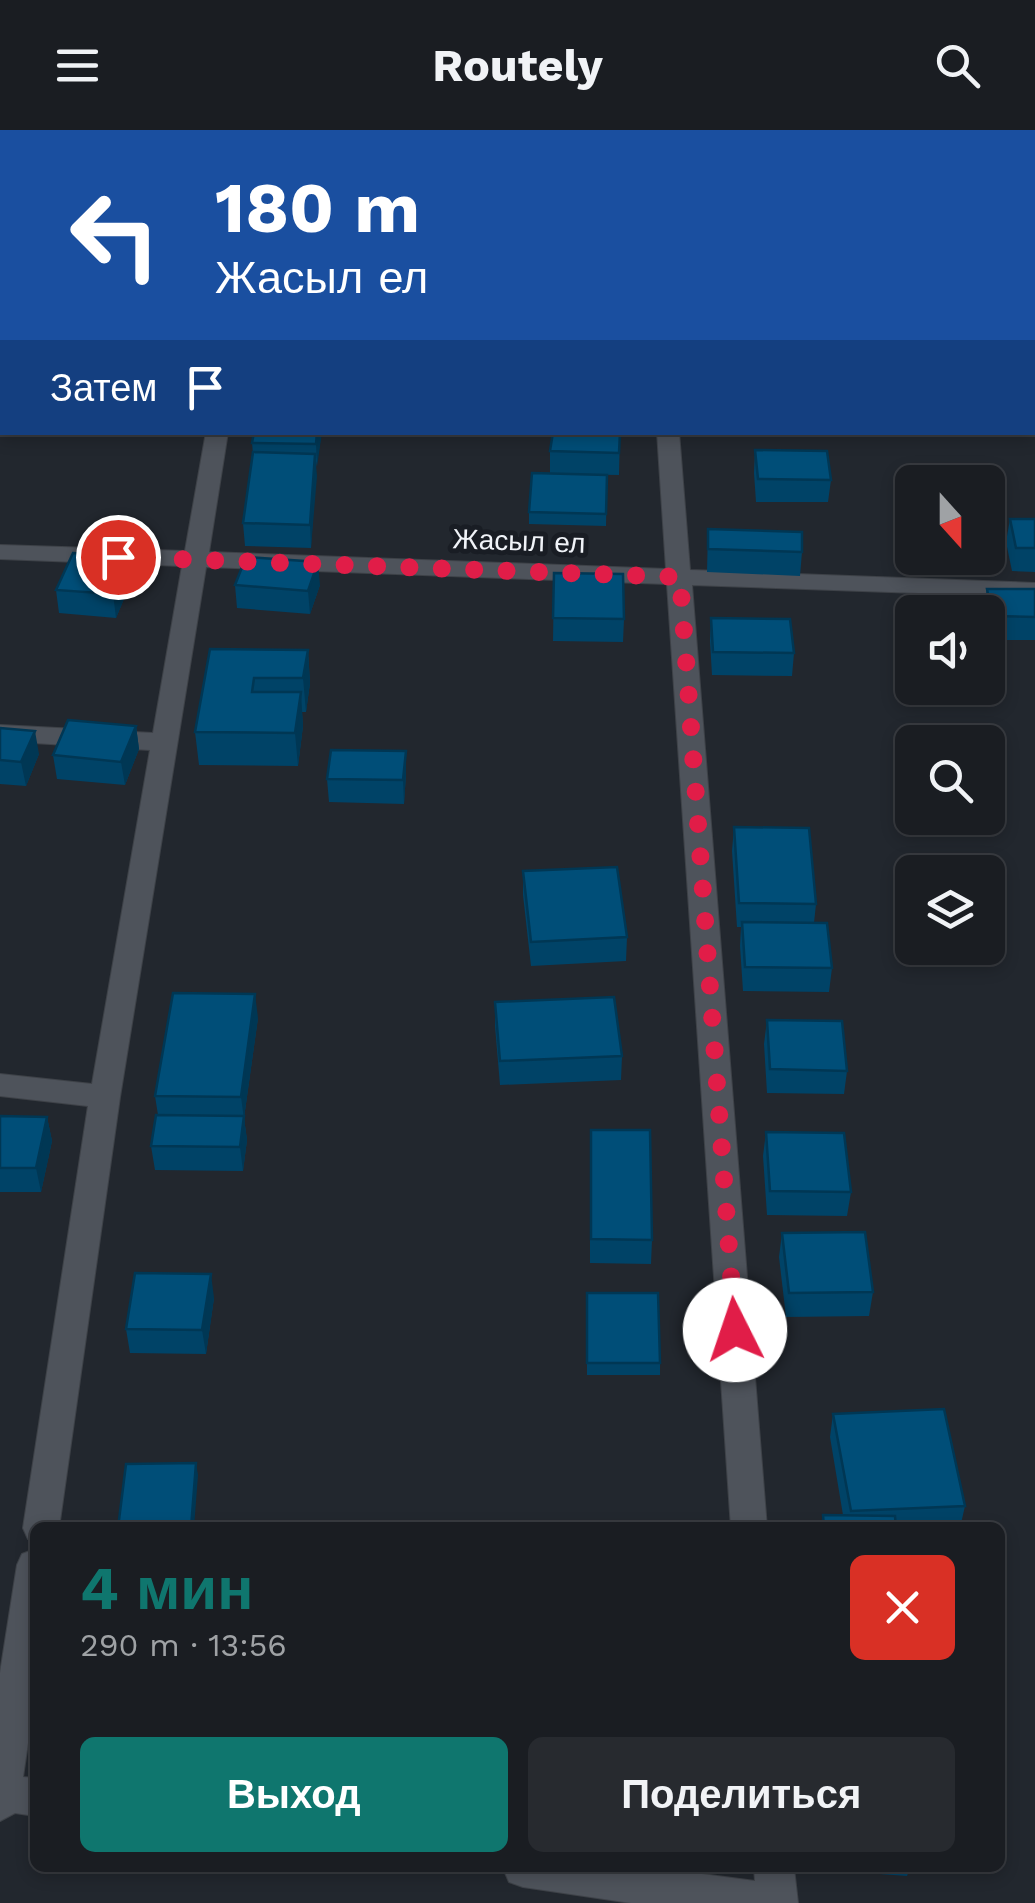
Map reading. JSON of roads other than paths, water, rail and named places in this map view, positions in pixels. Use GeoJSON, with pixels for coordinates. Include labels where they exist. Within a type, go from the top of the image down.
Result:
{"type":"FeatureCollection","features":[{"type":"Feature","properties":{"kind":"street"},"geometry":{"type":"LineString","coordinates":[[41,1522],[105,1097],[217,435]]}},
{"type":"Feature","properties":{"kind":"street"},"geometry":{"type":"LineString","coordinates":[[668,435],[749,1522]]}},
{"type":"Feature","properties":{"kind":"street","name":"Жасыл ел"},"geometry":{"type":"LineString","coordinates":[[0,552],[1035,590]]}},
{"type":"Feature","properties":{"kind":"street"},"geometry":{"type":"LineString","coordinates":[[0,733],[165,742]]}},
{"type":"Feature","properties":{"kind":"street"},"geometry":{"type":"LineString","coordinates":[[0,1085],[105,1097]]}},
{"type":"Feature","properties":{"kind":"street"},"geometry":{"type":"LineString","coordinates":[[0,1802],[30,1598]]}},
{"type":"Feature","properties":{"kind":"street"},"geometry":{"type":"LineString","coordinates":[[1,1792],[30,1796]]}},
{"type":"Feature","properties":{"kind":"street"},"geometry":{"type":"LineString","coordinates":[[551,1872],[768,1903]]}},
{"type":"Feature","properties":{"kind":"street"},"geometry":{"type":"LineString","coordinates":[[774,1872],[777,1903]]}}]}
